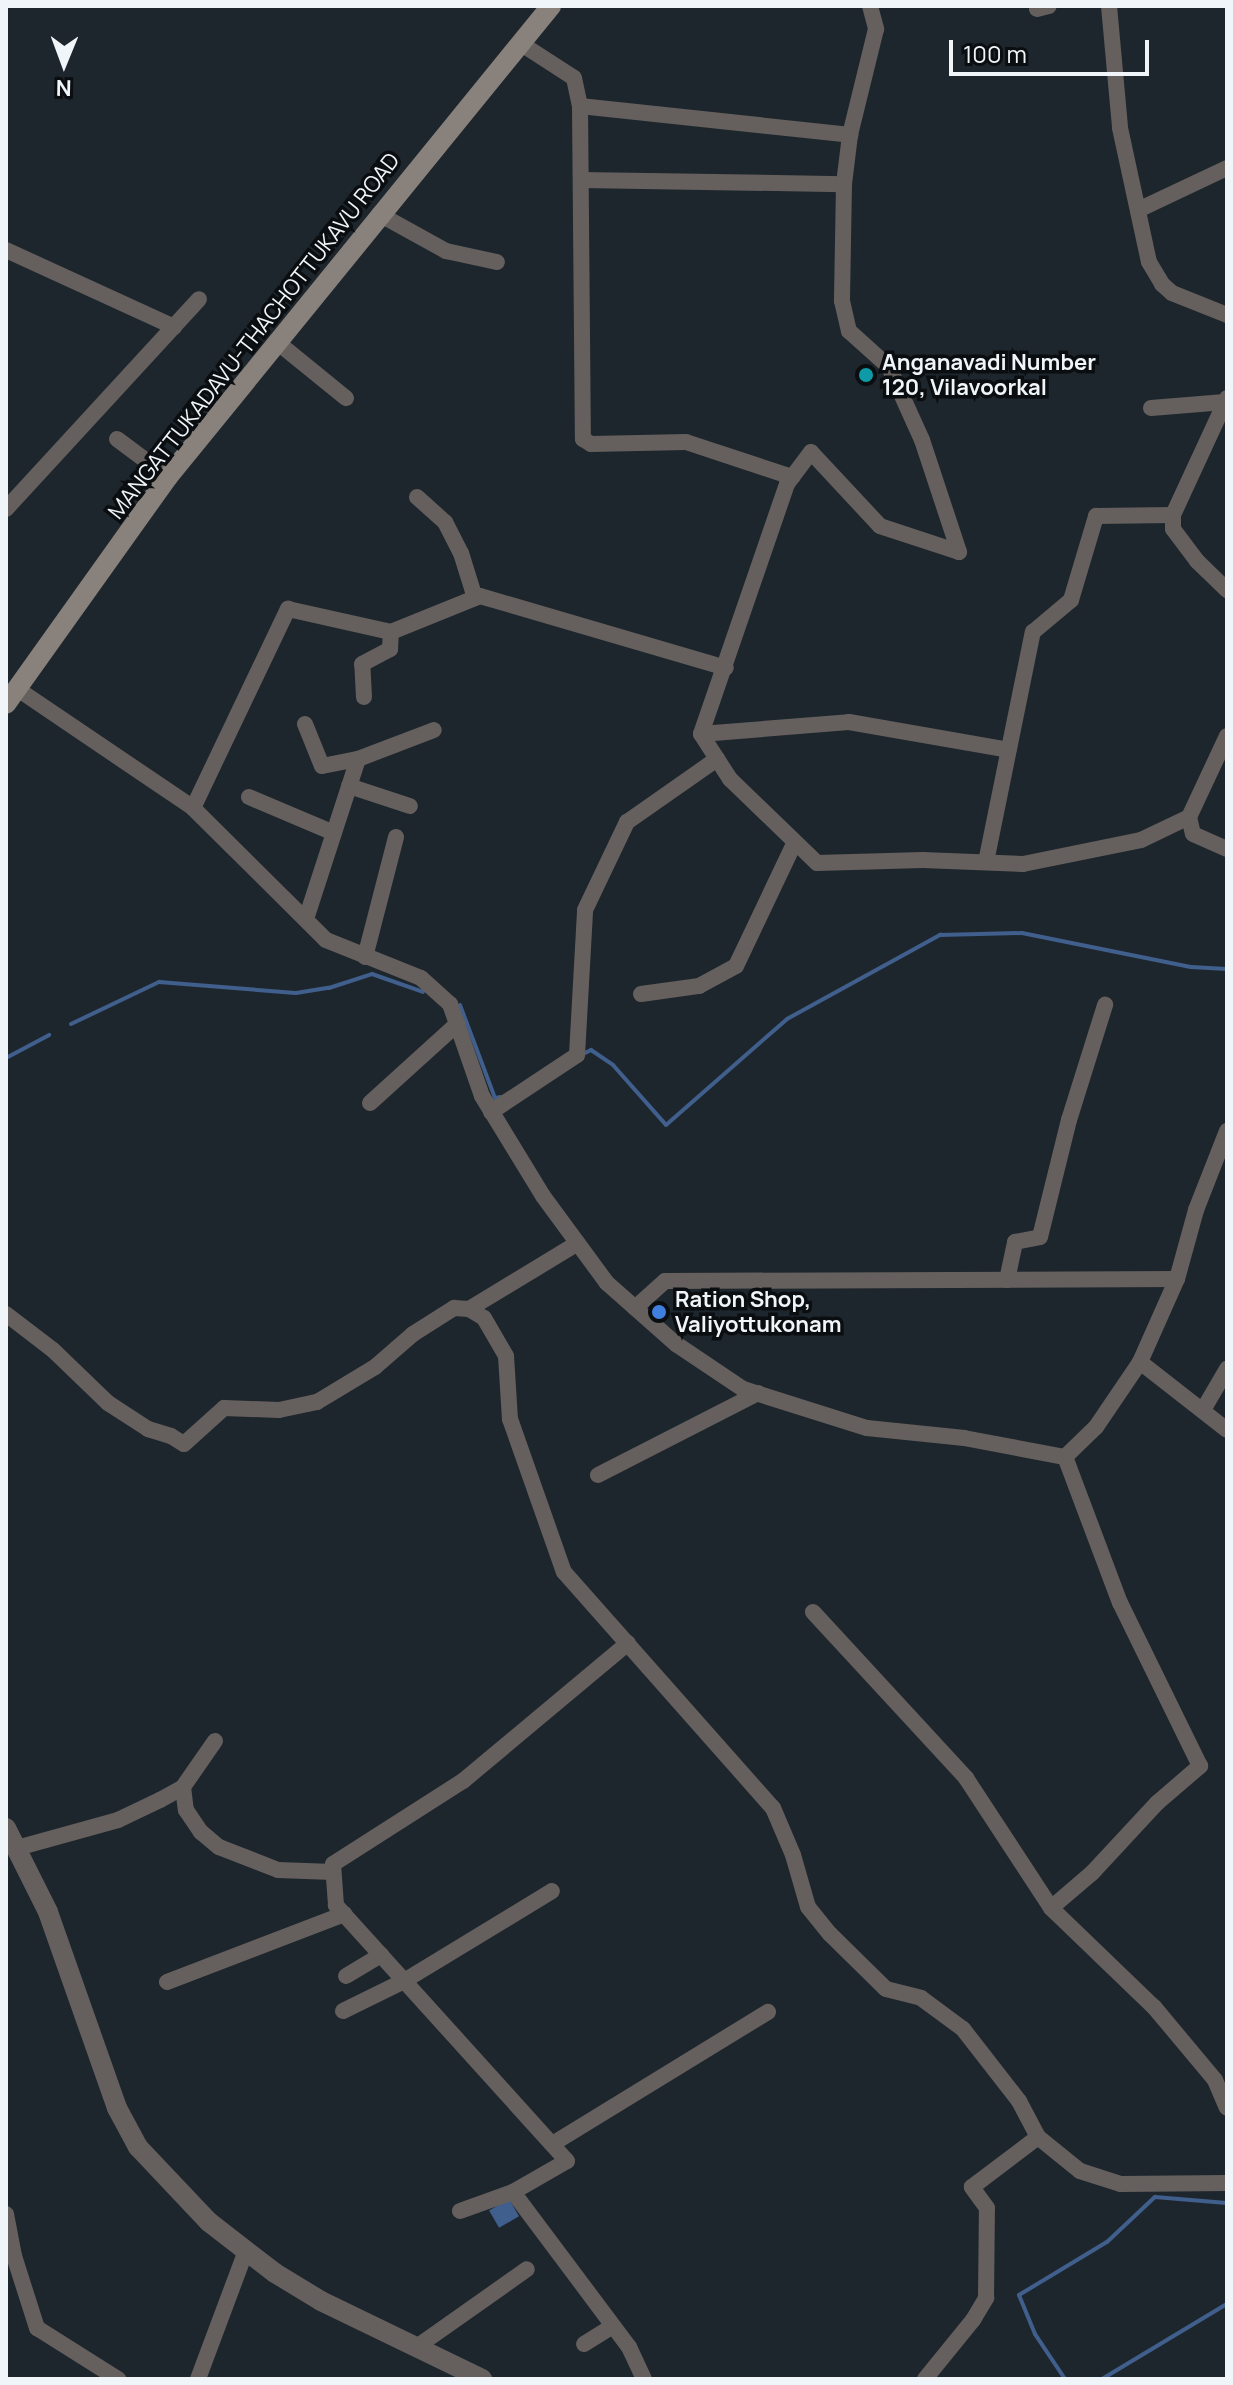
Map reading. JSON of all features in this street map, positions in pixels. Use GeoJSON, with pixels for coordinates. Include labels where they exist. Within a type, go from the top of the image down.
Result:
{"type":"FeatureCollection","features":[{"type":"Feature","properties":{"kind":"main road","name":"MANGATTUKADAVU-THACHOTTUKAVU ROAD"},"geometry":{"type":"LineString","coordinates":[[10,699],[168,477],[551,6]]}},
{"type":"Feature","properties":{"kind":"street"},"geometry":{"type":"LineString","coordinates":[[701,734],[792,477],[811,452],[880,526],[959,552],[922,440],[889,367],[849,331],[842,301],[844,184],[850,135],[876,29],[870,6]]}},
{"type":"Feature","properties":{"kind":"street"},"geometry":{"type":"LineString","coordinates":[[1109,6],[1120,128],[1149,262],[1162,284],[1172,293],[1227,315]]}},
{"type":"Feature","properties":{"kind":"street"},"geometry":{"type":"LineString","coordinates":[[520,43],[574,78],[580,106],[583,439],[591,444],[686,442],[792,477]]}},
{"type":"Feature","properties":{"kind":"street"},"geometry":{"type":"LineString","coordinates":[[580,106],[850,135]]}},
{"type":"Feature","properties":{"kind":"street"},"geometry":{"type":"LineString","coordinates":[[1138,210],[1227,168]]}},
{"type":"Feature","properties":{"kind":"street"},"geometry":{"type":"LineString","coordinates":[[581,180],[844,184]]}},
{"type":"Feature","properties":{"kind":"street"},"geometry":{"type":"LineString","coordinates":[[379,214],[446,251],[497,262]]}},
{"type":"Feature","properties":{"kind":"street"},"geometry":{"type":"LineString","coordinates":[[6,250],[174,327]]}},
{"type":"Feature","properties":{"kind":"street"},"geometry":{"type":"LineString","coordinates":[[6,509],[199,299]]}},
{"type":"Feature","properties":{"kind":"street"},"geometry":{"type":"LineString","coordinates":[[277,342],[346,398]]}},
{"type":"Feature","properties":{"kind":"street"},"geometry":{"type":"LineString","coordinates":[[1151,408],[1226,400]]}},
{"type":"Feature","properties":{"kind":"street"},"geometry":{"type":"LineString","coordinates":[[1226,400],[1173,515],[1173,529],[1197,561],[1227,590]]}},
{"type":"Feature","properties":{"kind":"street"},"geometry":{"type":"LineString","coordinates":[[117,439],[168,477]]}},
{"type":"Feature","properties":{"kind":"street"},"geometry":{"type":"LineString","coordinates":[[417,497],[445,522],[461,553],[475,598]]}},
{"type":"Feature","properties":{"kind":"street"},"geometry":{"type":"LineString","coordinates":[[986,862],[1033,632],[1071,600],[1096,516],[1173,515]]}},
{"type":"Feature","properties":{"kind":"street"},"geometry":{"type":"LineString","coordinates":[[193,808],[288,609],[391,632],[480,596],[726,668]]}},
{"type":"Feature","properties":{"kind":"street"},"geometry":{"type":"LineString","coordinates":[[364,697],[362,664],[390,649],[391,632]]}},
{"type":"Feature","properties":{"kind":"street"},"geometry":{"type":"LineString","coordinates":[[10,699],[77,732],[193,808],[326,940],[421,978],[450,1004],[482,1096],[543,1196],[607,1283],[676,1344],[743,1389],[867,1428],[964,1438],[1065,1457]]}},
{"type":"Feature","properties":{"kind":"street"},"geometry":{"type":"LineString","coordinates":[[701,734],[849,722],[1009,750]]}},
{"type":"Feature","properties":{"kind":"street"},"geometry":{"type":"LineString","coordinates":[[305,724],[322,766],[358,759],[434,730]]}},
{"type":"Feature","properties":{"kind":"street"},"geometry":{"type":"LineString","coordinates":[[701,734],[730,779],[817,863],[923,860],[1023,864],[1141,840],[1189,817]]}},
{"type":"Feature","properties":{"kind":"street"},"geometry":{"type":"LineString","coordinates":[[1227,736],[1189,817],[1193,834],[1227,849]]}},
{"type":"Feature","properties":{"kind":"street"},"geometry":{"type":"LineString","coordinates":[[306,919],[358,759]]}},
{"type":"Feature","properties":{"kind":"street"},"geometry":{"type":"LineString","coordinates":[[491,1112],[577,1055],[585,910],[627,822],[717,759]]}},
{"type":"Feature","properties":{"kind":"street"},"geometry":{"type":"LineString","coordinates":[[349,786],[410,806]]}},
{"type":"Feature","properties":{"kind":"street"},"geometry":{"type":"LineString","coordinates":[[249,797],[334,833]]}},
{"type":"Feature","properties":{"kind":"street"},"geometry":{"type":"LineString","coordinates":[[365,957],[396,837]]}},
{"type":"Feature","properties":{"kind":"street"},"geometry":{"type":"LineString","coordinates":[[641,994],[699,986],[736,966],[795,842]]}},
{"type":"Feature","properties":{"kind":"street"},"geometry":{"type":"LineString","coordinates":[[1007,1280],[1015,1242],[1040,1237],[1069,1120],[1105,1005]]}},
{"type":"Feature","properties":{"kind":"street"},"geometry":{"type":"LineString","coordinates":[[370,1103],[457,1024]]}},
{"type":"Feature","properties":{"kind":"street"},"geometry":{"type":"LineString","coordinates":[[1065,1457],[1096,1427],[1140,1362],[1177,1279],[1196,1210],[1227,1131]]}},
{"type":"Feature","properties":{"kind":"street"},"geometry":{"type":"LineString","coordinates":[[469,1309],[578,1243]]}},
{"type":"Feature","properties":{"kind":"street"},"geometry":{"type":"LineString","coordinates":[[635,1308],[665,1281],[1177,1279]]}},
{"type":"Feature","properties":{"kind":"street"},"geometry":{"type":"LineString","coordinates":[[6,1314],[53,1350],[108,1403],[148,1429],[184,1444],[224,1408],[279,1410],[317,1402],[375,1367],[454,1308],[469,1309],[484,1318],[506,1356],[510,1419],[564,1572],[773,1808],[793,1855],[808,1907],[830,1934],[886,1989],[921,1998],[963,2029],[1019,2101],[1038,2137],[1080,2171],[1121,2184],[1227,2183]]}},
{"type":"Feature","properties":{"kind":"street"},"geometry":{"type":"LineString","coordinates":[[1140,1362],[1227,1430]]}},
{"type":"Feature","properties":{"kind":"street"},"geometry":{"type":"LineString","coordinates":[[1203,1410],[1227,1369]]}},
{"type":"Feature","properties":{"kind":"street"},"geometry":{"type":"LineString","coordinates":[[598,1475],[758,1393]]}},
{"type":"Feature","properties":{"kind":"street"},"geometry":{"type":"LineString","coordinates":[[1051,1908],[1092,1873],[1157,1803],[1200,1766],[1120,1603],[1065,1457]]}},
{"type":"Feature","properties":{"kind":"street"},"geometry":{"type":"LineString","coordinates":[[813,1612],[966,1778],[1051,1908],[1154,2007],[1215,2080],[1227,2108]]}},
{"type":"Feature","properties":{"kind":"street"},"geometry":{"type":"LineString","coordinates":[[460,2211],[513,2192],[567,2161],[554,2143],[336,1905],[333,1864],[463,1781],[628,1643]]}},
{"type":"Feature","properties":{"kind":"street"},"geometry":{"type":"LineString","coordinates":[[17,1848],[118,1820],[183,1787],[215,1741]]}},
{"type":"Feature","properties":{"kind":"street"},"geometry":{"type":"LineString","coordinates":[[183,1787],[186,1810],[201,1832],[219,1847],[278,1870],[333,1872]]}},
{"type":"Feature","properties":{"kind":"street"},"geometry":{"type":"LineString","coordinates":[[6,1828],[61,1945],[126,2128],[163,2176],[245,2253],[321,2301],[482,2379]]}},
{"type":"Feature","properties":{"kind":"street"},"geometry":{"type":"LineString","coordinates":[[343,2011],[404,1981],[552,1891]]}},
{"type":"Feature","properties":{"kind":"street"},"geometry":{"type":"LineString","coordinates":[[167,1982],[344,1914]]}},
{"type":"Feature","properties":{"kind":"street"},"geometry":{"type":"LineString","coordinates":[[346,1976],[381,1955]]}},
{"type":"Feature","properties":{"kind":"street"},"geometry":{"type":"LineString","coordinates":[[554,2143],[768,2012]]}},
{"type":"Feature","properties":{"kind":"street"},"geometry":{"type":"LineString","coordinates":[[925,2379],[973,2320],[986,2298],[987,2208],[972,2187],[1038,2137]]}},
{"type":"Feature","properties":{"kind":"street"},"geometry":{"type":"LineString","coordinates":[[513,2192],[629,2347],[644,2379]]}},
{"type":"Feature","properties":{"kind":"street"},"geometry":{"type":"LineString","coordinates":[[6,2214],[10,2260],[37,2328],[118,2379]]}},
{"type":"Feature","properties":{"kind":"street"},"geometry":{"type":"LineString","coordinates":[[198,2379],[245,2253]]}},
{"type":"Feature","properties":{"kind":"street"},"geometry":{"type":"LineString","coordinates":[[418,2346],[527,2269]]}},
{"type":"Feature","properties":{"kind":"street"},"geometry":{"type":"LineString","coordinates":[[584,2344],[613,2326]]}},
{"type":"Feature","properties":{"kind":"water"},"geometry":{"type":"Polygon","coordinates":[[[509,2199],[519,2216],[499,2228],[489,2210],[509,2199]]]}},
{"type":"Feature","properties":{"kind":"waterway"},"geometry":{"type":"LineString","coordinates":[[583,1054],[591,1050],[613,1065],[666,1125],[787,1019],[940,935],[1022,933],[1191,967],[1227,969]]}},
{"type":"Feature","properties":{"kind":"waterway"},"geometry":{"type":"LineString","coordinates":[[71,1024],[159,982],[296,993],[329,988],[372,974],[423,992]]}},
{"type":"Feature","properties":{"kind":"waterway"},"geometry":{"type":"LineString","coordinates":[[460,1005],[495,1098],[501,1097]]}},
{"type":"Feature","properties":{"kind":"waterway"},"geometry":{"type":"LineString","coordinates":[[6,1058],[49,1035]]}},
{"type":"Feature","properties":{"kind":"waterway"},"geometry":{"type":"LineString","coordinates":[[1065,2379],[1035,2334],[1019,2295],[1107,2242],[1155,2197],[1227,2203]]}},
{"type":"Feature","properties":{"kind":"waterway"},"geometry":{"type":"LineString","coordinates":[[1102,2379],[1227,2304]]}},
{"type":"Feature","properties":{"kind":"place","name":"Anganavadi Number 120, Vilavoorkal"},"geometry":{"type":"Point","coordinates":[866,375]}},
{"type":"Feature","properties":{"kind":"place","name":"Ration Shop, Valiyottukonam"},"geometry":{"type":"Point","coordinates":[659,1312]}}]}
